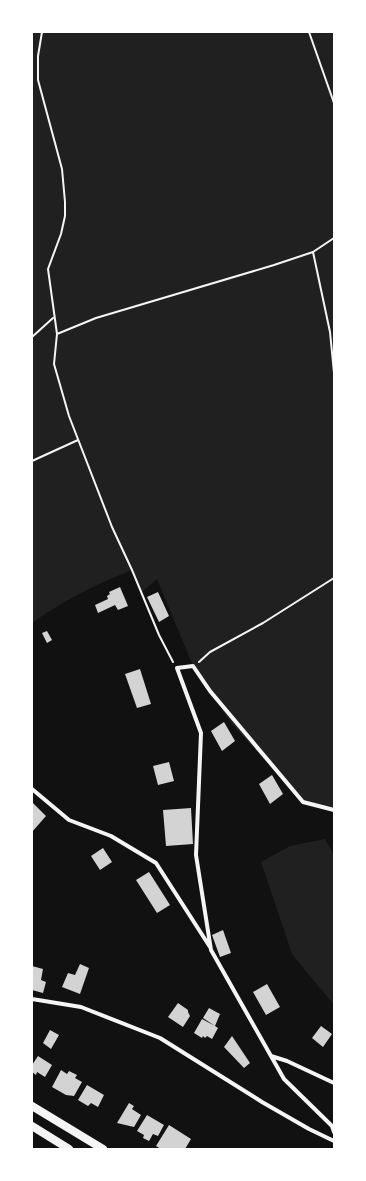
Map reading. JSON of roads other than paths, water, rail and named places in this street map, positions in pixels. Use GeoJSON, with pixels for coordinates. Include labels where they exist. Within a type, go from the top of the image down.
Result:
{"type":"FeatureCollection","features":[{"type":"Feature","properties":{"kind":"main road"},"geometry":{"type":"LineString","coordinates":[[32,1106],[103,1149]]}},
{"type":"Feature","properties":{"kind":"main road"},"geometry":{"type":"LineString","coordinates":[[32,1126],[69,1149]]}},
{"type":"Feature","properties":{"kind":"street"},"geometry":{"type":"LineString","coordinates":[[211,950],[196,855],[201,733],[177,668],[193,666],[210,691],[303,802],[334,810]]}},
{"type":"Feature","properties":{"kind":"street"},"geometry":{"type":"LineString","coordinates":[[32,789],[69,820],[111,836],[156,863],[211,950],[284,1079],[332,1126],[334,1132]]}},
{"type":"Feature","properties":{"kind":"street"},"geometry":{"type":"LineString","coordinates":[[32,999],[81,1006],[160,1038],[262,1102],[309,1129],[334,1141]]}},
{"type":"Feature","properties":{"kind":"street"},"geometry":{"type":"LineString","coordinates":[[271,1056],[287,1061],[334,1083]]}}]}
